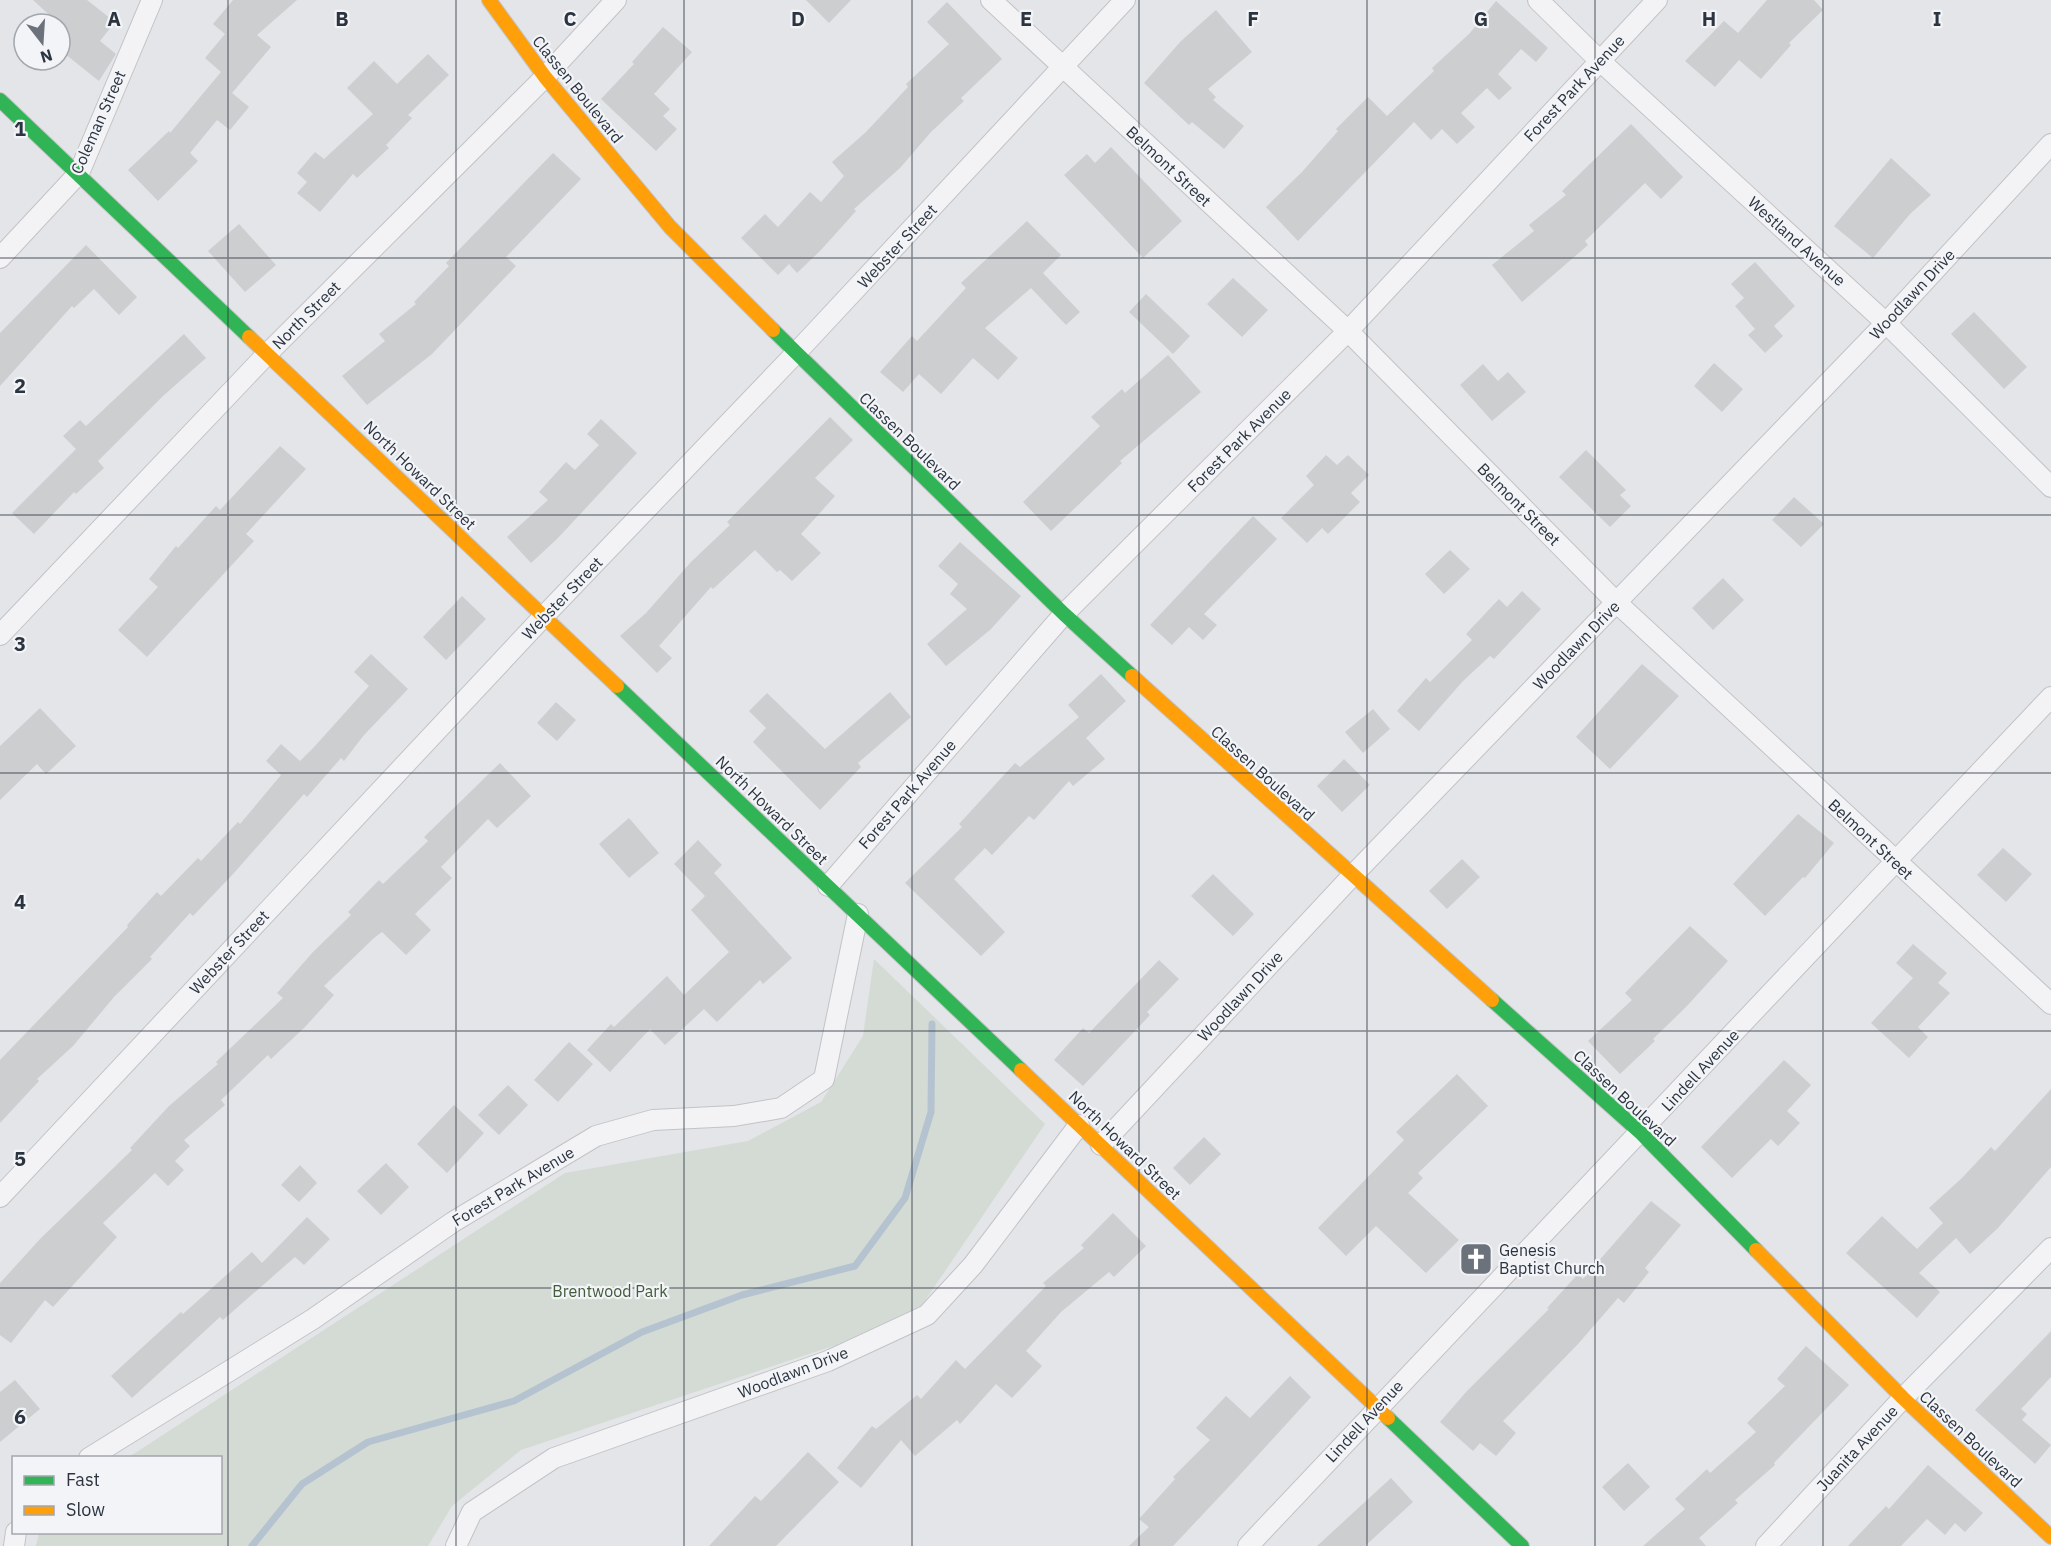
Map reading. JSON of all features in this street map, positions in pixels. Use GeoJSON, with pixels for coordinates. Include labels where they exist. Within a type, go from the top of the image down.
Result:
{"type":"FeatureCollection","features":[{"type":"Feature","properties":{"kind":"street","name":"Coleman Street"},"geometry":{"type":"LineString","coordinates":[[0,258],[79,173],[152,0]]}},
{"type":"Feature","properties":{"kind":"street","name":"Classen Boulevard"},"geometry":{"type":"LineString","coordinates":[[489,0],[545,77],[670,227],[796,353],[1064,614],[1352,876],[1641,1133],[1903,1398],[2051,1537]]}},
{"type":"Feature","properties":{"kind":"street","name":"North Street"},"geometry":{"type":"LineString","coordinates":[[0,635],[268,353],[545,77],[616,0]]}},
{"type":"Feature","properties":{"kind":"street","name":"Belmont Street"},"geometry":{"type":"LineString","coordinates":[[991,0],[1348,331],[1617,603],[2051,1004]]}},
{"type":"Feature","properties":{"kind":"street","name":"Webster Street"},"geometry":{"type":"LineString","coordinates":[[0,1197],[544,616],[796,353],[1125,0]]}},
{"type":"Feature","properties":{"kind":"street","name":"Westland Avenue"},"geometry":{"type":"LineString","coordinates":[[1538,0],[1599,60],[1886,322],[2051,487]]}},
{"type":"Feature","properties":{"kind":"street","name":"Forest Park Avenue"},"geometry":{"type":"LineString","coordinates":[[828,886],[1064,614],[1348,331],[1657,0]]}},
{"type":"Feature","properties":{"kind":"street","name":"North Howard Street"},"geometry":{"type":"LineString","coordinates":[[0,99],[1522,1546]]}},
{"type":"Feature","properties":{"kind":"street","name":"Woodlawn Drive"},"geometry":{"type":"LineString","coordinates":[[1101,1145],[1352,876],[1886,322],[2051,144]]}},
{"type":"Feature","properties":{"kind":"street","name":"Lindell Avenue"},"geometry":{"type":"LineString","coordinates":[[1248,1546],[1376,1408],[1641,1133],[1894,861],[2051,697]]}},
{"type":"Feature","properties":{"kind":"street","name":"Forest Park Avenue"},"geometry":{"type":"LineString","coordinates":[[92,1456],[313,1319],[453,1222],[596,1136],[653,1120],[734,1116],[781,1108],[824,1079],[858,914]]}},
{"type":"Feature","properties":{"kind":"street","name":"Woodlawn Drive"},"geometry":{"type":"LineString","coordinates":[[456,1546],[472,1512],[554,1458],[828,1361],[927,1315],[973,1265],[1079,1125]]}},
{"type":"Feature","properties":{"kind":"street","name":"Juanita Avenue"},"geometry":{"type":"LineString","coordinates":[[1766,1546],[1903,1398],[2051,1248]]}},
{"type":"Feature","properties":{"kind":"green space","name":"Brentwood Park"},"geometry":{"type":"Polygon","coordinates":[[[874,959],[1045,1124],[922,1305],[836,1345],[521,1450],[452,1506],[428,1546],[36,1546],[39,1534],[222,1534],[222,1456],[131,1456],[565,1173],[748,1141],[821,1102],[863,1036],[874,959]]]}},
{"type":"Feature","properties":{"kind":"building"},"geometry":{"type":"Polygon","coordinates":[[[33,0],[87,0],[115,22],[100,41],[116,54],[99,81],[72,60],[72,12],[46,12],[33,0]]]}},
{"type":"Feature","properties":{"kind":"building"},"geometry":{"type":"Polygon","coordinates":[[[233,0],[297,0],[257,35],[271,47],[232,93],[249,107],[230,130],[217,120],[190,153],[198,161],[158,201],[128,170],[169,131],[170,133],[221,72],[205,58],[225,34],[213,24],[233,0]]]}},
{"type":"Feature","properties":{"kind":"building"},"geometry":{"type":"Polygon","coordinates":[[[806,0],[851,0],[829,23],[806,0]]]}},
{"type":"Feature","properties":{"kind":"building"},"geometry":{"type":"Polygon","coordinates":[[[1767,0],[1814,0],[1823,10],[1789,43],[1791,45],[1761,79],[1739,60],[1715,87],[1685,61],[1724,21],[1738,33],[1767,0]]]}},
{"type":"Feature","properties":{"kind":"building"},"geometry":{"type":"Polygon","coordinates":[[[1496,1],[1548,48],[1536,62],[1521,49],[1498,74],[1512,88],[1499,100],[1487,88],[1461,113],[1475,127],[1457,144],[1442,129],[1431,140],[1414,122],[1298,241],[1266,207],[1302,172],[1338,131],[1336,129],[1368,97],[1387,116],[1434,71],[1432,68],[1470,33],[1496,1]]]}},
{"type":"Feature","properties":{"kind":"building"},"geometry":{"type":"Polygon","coordinates":[[[947,2],[1002,59],[961,98],[964,101],[931,132],[900,168],[854,209],[856,211],[820,251],[797,273],[789,264],[778,275],[741,238],[765,214],[778,227],[810,192],[821,202],[844,176],[832,162],[866,132],[908,87],[906,84],[949,44],[927,22],[947,2]]]}},
{"type":"Feature","properties":{"kind":"building"},"geometry":{"type":"Polygon","coordinates":[[[1216,10],[1252,52],[1208,89],[1216,97],[1213,100],[1244,126],[1224,149],[1192,122],[1189,125],[1144,83],[1181,41],[1216,10]]]}},
{"type":"Feature","properties":{"kind":"building"},"geometry":{"type":"Polygon","coordinates":[[[663,27],[692,52],[654,94],[670,109],[663,116],[677,129],[656,151],[601,99],[634,64],[632,62],[663,27]]]}},
{"type":"Feature","properties":{"kind":"building"},"geometry":{"type":"Polygon","coordinates":[[[428,54],[449,75],[408,115],[412,118],[386,145],[389,148],[357,178],[353,174],[320,212],[297,193],[307,182],[297,173],[315,152],[324,159],[373,114],[347,88],[374,61],[397,84],[428,54]]]}},
{"type":"Feature","properties":{"kind":"building"},"geometry":{"type":"Polygon","coordinates":[[[1631,124],[1683,177],[1661,199],[1645,183],[1585,241],[1588,245],[1522,302],[1492,265],[1534,231],[1529,225],[1566,195],[1562,191],[1631,124]]]}},
{"type":"Feature","properties":{"kind":"building"},"geometry":{"type":"Polygon","coordinates":[[[1111,147],[1182,221],[1143,258],[1064,175],[1087,154],[1095,163],[1111,147]]]}},
{"type":"Feature","properties":{"kind":"building"},"geometry":{"type":"Polygon","coordinates":[[[553,153],[581,179],[506,257],[516,266],[432,354],[367,405],[342,376],[385,341],[379,334],[416,304],[414,302],[449,266],[446,263],[553,153]]]}},
{"type":"Feature","properties":{"kind":"building"},"geometry":{"type":"Polygon","coordinates":[[[1891,158],[1931,195],[1910,214],[1873,258],[1834,226],[1891,158]]]}},
{"type":"Feature","properties":{"kind":"building"},"geometry":{"type":"Polygon","coordinates":[[[1027,221],[1061,255],[1043,273],[1080,312],[1066,325],[1031,288],[985,328],[1018,358],[998,380],[973,358],[941,394],[919,374],[903,392],[880,372],[912,336],[917,341],[966,288],[961,283],[1027,221]]]}},
{"type":"Feature","properties":{"kind":"building"},"geometry":{"type":"Polygon","coordinates":[[[239,224],[276,265],[245,292],[208,251],[239,224]]]}},
{"type":"Feature","properties":{"kind":"building"},"geometry":{"type":"Polygon","coordinates":[[[86,245],[137,297],[119,315],[94,289],[74,308],[72,306],[0,386],[0,333],[86,245]]]}},
{"type":"Feature","properties":{"kind":"building"},"geometry":{"type":"Polygon","coordinates":[[[1755,262],[1795,306],[1774,326],[1783,336],[1765,353],[1748,335],[1755,329],[1735,306],[1744,298],[1731,284],[1755,262]]]}},
{"type":"Feature","properties":{"kind":"building"},"geometry":{"type":"Polygon","coordinates":[[[1233,278],[1268,310],[1242,337],[1207,304],[1233,278]]]}},
{"type":"Feature","properties":{"kind":"building"},"geometry":{"type":"Polygon","coordinates":[[[1146,294],[1190,336],[1173,354],[1129,312],[1146,294]]]}},
{"type":"Feature","properties":{"kind":"building"},"geometry":{"type":"Polygon","coordinates":[[[1974,312],[2027,367],[2004,389],[1951,334],[1974,312]]]}},
{"type":"Feature","properties":{"kind":"building"},"geometry":{"type":"Polygon","coordinates":[[[184,334],[206,358],[163,396],[98,461],[104,468],[76,494],[74,492],[34,534],[12,513],[76,449],[63,436],[80,420],[86,426],[184,334]]]}},
{"type":"Feature","properties":{"kind":"building"},"geometry":{"type":"Polygon","coordinates":[[[1168,355],[1201,392],[1120,461],[1122,463],[1051,531],[1023,502],[1100,426],[1091,417],[1122,389],[1125,393],[1168,355]]]}},
{"type":"Feature","properties":{"kind":"building"},"geometry":{"type":"Polygon","coordinates":[[[1714,363],[1743,389],[1722,412],[1694,386],[1714,363]]]}},
{"type":"Feature","properties":{"kind":"building"},"geometry":{"type":"Polygon","coordinates":[[[1483,364],[1498,381],[1508,372],[1526,392],[1492,421],[1460,385],[1483,364]]]}},
{"type":"Feature","properties":{"kind":"building"},"geometry":{"type":"Polygon","coordinates":[[[830,417],[853,440],[815,478],[835,496],[801,534],[821,553],[792,581],[780,570],[777,572],[755,550],[713,589],[711,587],[659,646],[672,658],[657,673],[620,636],[646,613],[691,562],[730,525],[727,522],[830,417]]]}},
{"type":"Feature","properties":{"kind":"building"},"geometry":{"type":"Polygon","coordinates":[[[601,419],[637,453],[557,539],[531,563],[507,537],[548,500],[539,492],[566,462],[575,470],[599,445],[587,434],[601,419]]]}},
{"type":"Feature","properties":{"kind":"building"},"geometry":{"type":"Polygon","coordinates":[[[280,446],[306,469],[246,534],[254,541],[147,657],[118,630],[158,587],[149,579],[176,546],[178,548],[216,506],[220,510],[280,446]]]}},
{"type":"Feature","properties":{"kind":"building"},"geometry":{"type":"Polygon","coordinates":[[[1586,450],[1626,490],[1620,495],[1631,506],[1610,527],[1559,477],[1586,450]]]}},
{"type":"Feature","properties":{"kind":"building"},"geometry":{"type":"Polygon","coordinates":[[[1326,455],[1337,465],[1348,455],[1369,475],[1351,493],[1360,502],[1328,534],[1322,528],[1307,543],[1281,518],[1314,485],[1306,476],[1326,455]]]}},
{"type":"Feature","properties":{"kind":"building"},"geometry":{"type":"Polygon","coordinates":[[[1794,497],[1824,524],[1801,547],[1772,520],[1794,497]]]}},
{"type":"Feature","properties":{"kind":"building"},"geometry":{"type":"Polygon","coordinates":[[[1253,516],[1277,539],[1204,614],[1217,625],[1203,640],[1189,627],[1172,645],[1150,625],[1253,516]]]}},
{"type":"Feature","properties":{"kind":"building"},"geometry":{"type":"Polygon","coordinates":[[[960,542],[1021,596],[990,630],[946,666],[927,644],[967,609],[950,594],[958,584],[938,566],[960,542]]]}},
{"type":"Feature","properties":{"kind":"building"},"geometry":{"type":"Polygon","coordinates":[[[1450,550],[1470,569],[1444,594],[1425,574],[1450,550]]]}},
{"type":"Feature","properties":{"kind":"building"},"geometry":{"type":"Polygon","coordinates":[[[1723,578],[1744,600],[1713,630],[1692,608],[1723,578]]]}},
{"type":"Feature","properties":{"kind":"building"},"geometry":{"type":"Polygon","coordinates":[[[1522,591],[1541,609],[1494,659],[1490,656],[1463,681],[1419,731],[1397,711],[1426,678],[1430,682],[1472,640],[1466,634],[1499,599],[1507,607],[1522,591]]]}},
{"type":"Feature","properties":{"kind":"building"},"geometry":{"type":"Polygon","coordinates":[[[462,596],[486,619],[446,660],[423,637],[462,596]]]}},
{"type":"Feature","properties":{"kind":"building"},"geometry":{"type":"Polygon","coordinates":[[[371,654],[408,689],[364,735],[344,761],[341,758],[307,797],[304,794],[193,916],[190,913],[150,957],[152,959],[114,997],[73,1046],[37,1079],[39,1081],[0,1123],[0,1060],[128,927],[127,925],[157,892],[161,896],[198,858],[201,861],[238,822],[240,824],[281,775],[266,761],[281,744],[300,761],[315,746],[369,686],[354,672],[371,654]]]}},
{"type":"Feature","properties":{"kind":"building"},"geometry":{"type":"Polygon","coordinates":[[[1642,664],[1679,696],[1610,769],[1576,737],[1642,664]]]}},
{"type":"Feature","properties":{"kind":"building"},"geometry":{"type":"Polygon","coordinates":[[[1101,674],[1126,701],[1086,738],[1105,759],[1073,786],[1069,781],[1034,820],[1029,816],[992,855],[985,848],[954,879],[1005,932],[981,956],[905,883],[962,827],[959,824],[1015,763],[1020,767],[1079,717],[1068,705],[1101,674]]]}},
{"type":"Feature","properties":{"kind":"building"},"geometry":{"type":"Polygon","coordinates":[[[890,692],[911,717],[858,763],[861,767],[820,810],[753,742],[766,728],[749,711],[767,693],[825,749],[890,692]]]}},
{"type":"Feature","properties":{"kind":"building"},"geometry":{"type":"Polygon","coordinates":[[[556,702],[576,720],[557,741],[537,723],[556,702]]]}},
{"type":"Feature","properties":{"kind":"building"},"geometry":{"type":"Polygon","coordinates":[[[40,708],[76,746],[46,774],[37,764],[0,800],[0,746],[40,708]]]}},
{"type":"Feature","properties":{"kind":"building"},"geometry":{"type":"Polygon","coordinates":[[[1373,709],[1390,729],[1363,753],[1345,732],[1373,709]]]}},
{"type":"Feature","properties":{"kind":"building"},"geometry":{"type":"Polygon","coordinates":[[[1344,759],[1370,785],[1342,812],[1317,786],[1344,759]]]}},
{"type":"Feature","properties":{"kind":"building"},"geometry":{"type":"Polygon","coordinates":[[[500,763],[531,796],[497,828],[488,819],[441,867],[452,878],[415,914],[431,930],[406,955],[382,932],[374,938],[324,986],[334,995],[305,1027],[271,1059],[268,1055],[221,1100],[225,1105],[184,1140],[190,1146],[175,1161],[184,1170],[168,1186],[155,1173],[103,1223],[117,1237],[53,1307],[45,1300],[11,1343],[0,1335],[0,1283],[41,1238],[132,1150],[130,1148],[169,1106],[218,1064],[216,1062],[283,998],[277,993],[313,952],[351,915],[348,912],[379,880],[383,884],[428,841],[424,837],[500,763]]]}},
{"type":"Feature","properties":{"kind":"building"},"geometry":{"type":"Polygon","coordinates":[[[1798,814],[1834,843],[1805,878],[1803,877],[1765,916],[1733,884],[1798,814]]]}},
{"type":"Feature","properties":{"kind":"building"},"geometry":{"type":"Polygon","coordinates":[[[629,818],[659,853],[629,878],[599,844],[629,818]]]}},
{"type":"Feature","properties":{"kind":"building"},"geometry":{"type":"Polygon","coordinates":[[[698,840],[722,865],[714,873],[792,958],[763,984],[760,980],[717,1022],[704,1009],[665,1045],[650,1029],[610,1072],[587,1050],[611,1024],[614,1027],[667,976],[684,995],[729,952],[691,910],[705,896],[674,864],[698,840]]]}},
{"type":"Feature","properties":{"kind":"building"},"geometry":{"type":"Polygon","coordinates":[[[2003,848],[2032,874],[2006,902],[1977,875],[2003,848]]]}},
{"type":"Feature","properties":{"kind":"building"},"geometry":{"type":"Polygon","coordinates":[[[1462,859],[1480,877],[1447,909],[1429,891],[1462,859]]]}},
{"type":"Feature","properties":{"kind":"building"},"geometry":{"type":"Polygon","coordinates":[[[1213,874],[1254,914],[1233,936],[1191,896],[1213,874]]]}},
{"type":"Feature","properties":{"kind":"building"},"geometry":{"type":"Polygon","coordinates":[[[1690,926],[1728,961],[1653,1039],[1655,1041],[1620,1074],[1588,1041],[1632,1000],[1625,993],[1690,926]]]}},
{"type":"Feature","properties":{"kind":"building"},"geometry":{"type":"Polygon","coordinates":[[[1913,944],[1947,973],[1938,983],[1950,993],[1918,1027],[1928,1037],[1909,1058],[1871,1023],[1913,978],[1896,963],[1913,944]]]}},
{"type":"Feature","properties":{"kind":"building"},"geometry":{"type":"Polygon","coordinates":[[[1159,960],[1179,979],[1147,1012],[1150,1015],[1083,1086],[1054,1060],[1083,1028],[1089,1033],[1159,960]]]}},
{"type":"Feature","properties":{"kind":"building"},"geometry":{"type":"Polygon","coordinates":[[[569,1042],[593,1064],[558,1102],[534,1080],[569,1042]]]}},
{"type":"Feature","properties":{"kind":"building"},"geometry":{"type":"Polygon","coordinates":[[[1784,1060],[1811,1085],[1787,1111],[1800,1123],[1778,1146],[1771,1139],[1732,1178],[1701,1147],[1784,1060]]]}},
{"type":"Feature","properties":{"kind":"building"},"geometry":{"type":"Polygon","coordinates":[[[1457,1074],[1488,1106],[1418,1173],[1423,1178],[1408,1193],[1459,1240],[1426,1273],[1376,1226],[1346,1256],[1318,1228],[1404,1140],[1396,1132],[1457,1074]]]}},
{"type":"Feature","properties":{"kind":"building"},"geometry":{"type":"Polygon","coordinates":[[[508,1085],[528,1105],[499,1135],[478,1115],[508,1085]]]}},
{"type":"Feature","properties":{"kind":"building"},"geometry":{"type":"Polygon","coordinates":[[[2051,1089],[2051,1167],[1998,1228],[1970,1254],[1956,1238],[1919,1273],[1940,1292],[1917,1318],[1846,1253],[1882,1216],[1917,1249],[1943,1223],[1929,1208],[1991,1147],[1995,1151],[2051,1089]]]}},
{"type":"Feature","properties":{"kind":"building"},"geometry":{"type":"Polygon","coordinates":[[[454,1105],[484,1133],[447,1173],[417,1144],[454,1105]]]}},
{"type":"Feature","properties":{"kind":"building"},"geometry":{"type":"Polygon","coordinates":[[[1204,1137],[1221,1154],[1190,1185],[1173,1168],[1204,1137]]]}},
{"type":"Feature","properties":{"kind":"building"},"geometry":{"type":"Polygon","coordinates":[[[386,1163],[409,1187],[381,1215],[357,1191],[386,1163]]]}},
{"type":"Feature","properties":{"kind":"building"},"geometry":{"type":"Polygon","coordinates":[[[300,1165],[317,1183],[299,1202],[281,1185],[300,1165]]]}},
{"type":"Feature","properties":{"kind":"building"},"geometry":{"type":"Polygon","coordinates":[[[1651,1201],[1681,1225],[1645,1268],[1649,1272],[1624,1303],[1618,1298],[1578,1344],[1503,1421],[1516,1433],[1496,1456],[1480,1443],[1473,1451],[1440,1422],[1467,1391],[1549,1309],[1547,1308],[1578,1274],[1583,1279],[1651,1201]]]}},
{"type":"Feature","properties":{"kind":"building"},"geometry":{"type":"Polygon","coordinates":[[[1113,1213],[1146,1246],[1114,1277],[1109,1272],[1061,1312],[1026,1351],[1042,1366],[1012,1398],[996,1384],[960,1424],[957,1420],[915,1456],[901,1440],[861,1488],[837,1468],[872,1426],[876,1429],[917,1395],[921,1399],[956,1360],[965,1369],[1046,1286],[1043,1283],[1084,1248],[1081,1245],[1113,1213]]]}},
{"type":"Feature","properties":{"kind":"building"},"geometry":{"type":"Polygon","coordinates":[[[307,1217],[330,1239],[304,1265],[295,1257],[223,1320],[220,1317],[132,1398],[111,1376],[181,1312],[183,1314],[252,1252],[262,1263],[307,1217]]]}},
{"type":"Feature","properties":{"kind":"building"},"geometry":{"type":"Polygon","coordinates":[[[2051,1331],[2051,1377],[2021,1409],[2027,1414],[2022,1420],[2051,1445],[2035,1464],[1975,1410],[2051,1331]]]}},
{"type":"Feature","properties":{"kind":"building"},"geometry":{"type":"Polygon","coordinates":[[[1806,1346],[1849,1385],[1774,1463],[1775,1465],[1735,1500],[1738,1503],[1699,1538],[1706,1546],[1643,1546],[1685,1509],[1675,1499],[1707,1469],[1710,1473],[1756,1432],[1747,1423],[1785,1386],[1777,1379],[1806,1346]]]}},
{"type":"Feature","properties":{"kind":"building"},"geometry":{"type":"Polygon","coordinates":[[[1290,1376],[1311,1397],[1173,1546],[1129,1546],[1149,1527],[1139,1519],[1175,1479],[1173,1477],[1210,1440],[1196,1428],[1226,1396],[1250,1418],[1290,1376]]]}},
{"type":"Feature","properties":{"kind":"building"},"geometry":{"type":"Polygon","coordinates":[[[15,1380],[40,1409],[0,1442],[0,1392],[15,1380]]]}},
{"type":"Feature","properties":{"kind":"building"},"geometry":{"type":"Polygon","coordinates":[[[808,1452],[839,1482],[776,1546],[709,1546],[755,1496],[761,1501],[808,1452]]]}},
{"type":"Feature","properties":{"kind":"building"},"geometry":{"type":"Polygon","coordinates":[[[1628,1463],[1650,1487],[1624,1511],[1602,1487],[1628,1463]]]}},
{"type":"Feature","properties":{"kind":"building"},"geometry":{"type":"Polygon","coordinates":[[[1928,1465],[1983,1513],[1965,1532],[1955,1523],[1945,1535],[1927,1519],[1901,1546],[1848,1546],[1886,1506],[1889,1509],[1928,1465]]]}},
{"type":"Feature","properties":{"kind":"building"},"geometry":{"type":"Polygon","coordinates":[[[1391,1478],[1413,1502],[1365,1546],[1317,1546],[1391,1478]]]}},
{"type":"Feature","properties":{"kind":"waterway"},"geometry":{"type":"LineString","coordinates":[[252,1546],[302,1484],[368,1442],[514,1401],[642,1332],[742,1295],[855,1266],[905,1198],[931,1112],[932,1024]]}},
{"type":"Feature","properties":{"kind":"traffic: fast"},"geometry":{"type":"LineString","coordinates":[[0,100],[249,337]]}},
{"type":"Feature","properties":{"kind":"traffic: fast"},"geometry":{"type":"LineString","coordinates":[[773,330],[1064,614],[1132,676]]}},
{"type":"Feature","properties":{"kind":"traffic: fast"},"geometry":{"type":"LineString","coordinates":[[617,686],[1021,1070]]}},
{"type":"Feature","properties":{"kind":"traffic: fast"},"geometry":{"type":"LineString","coordinates":[[1492,1000],[1641,1133],[1756,1250]]}},
{"type":"Feature","properties":{"kind":"traffic: fast"},"geometry":{"type":"LineString","coordinates":[[1388,1418],[1522,1546]]}},
{"type":"Feature","properties":{"kind":"traffic: slow"},"geometry":{"type":"LineString","coordinates":[[489,0],[545,77],[670,227],[773,330]]}},
{"type":"Feature","properties":{"kind":"traffic: slow"},"geometry":{"type":"LineString","coordinates":[[249,337],[617,686]]}},
{"type":"Feature","properties":{"kind":"traffic: slow"},"geometry":{"type":"LineString","coordinates":[[1132,676],[1492,1000]]}},
{"type":"Feature","properties":{"kind":"traffic: slow"},"geometry":{"type":"LineString","coordinates":[[1021,1070],[1388,1418]]}},
{"type":"Feature","properties":{"kind":"traffic: slow"},"geometry":{"type":"LineString","coordinates":[[1756,1250],[1903,1398],[2051,1537]]}},
{"type":"Feature","properties":{"kind":"place","name":"Genesis Baptist Church"},"geometry":{"type":"Point","coordinates":[1476,1259]}}]}
